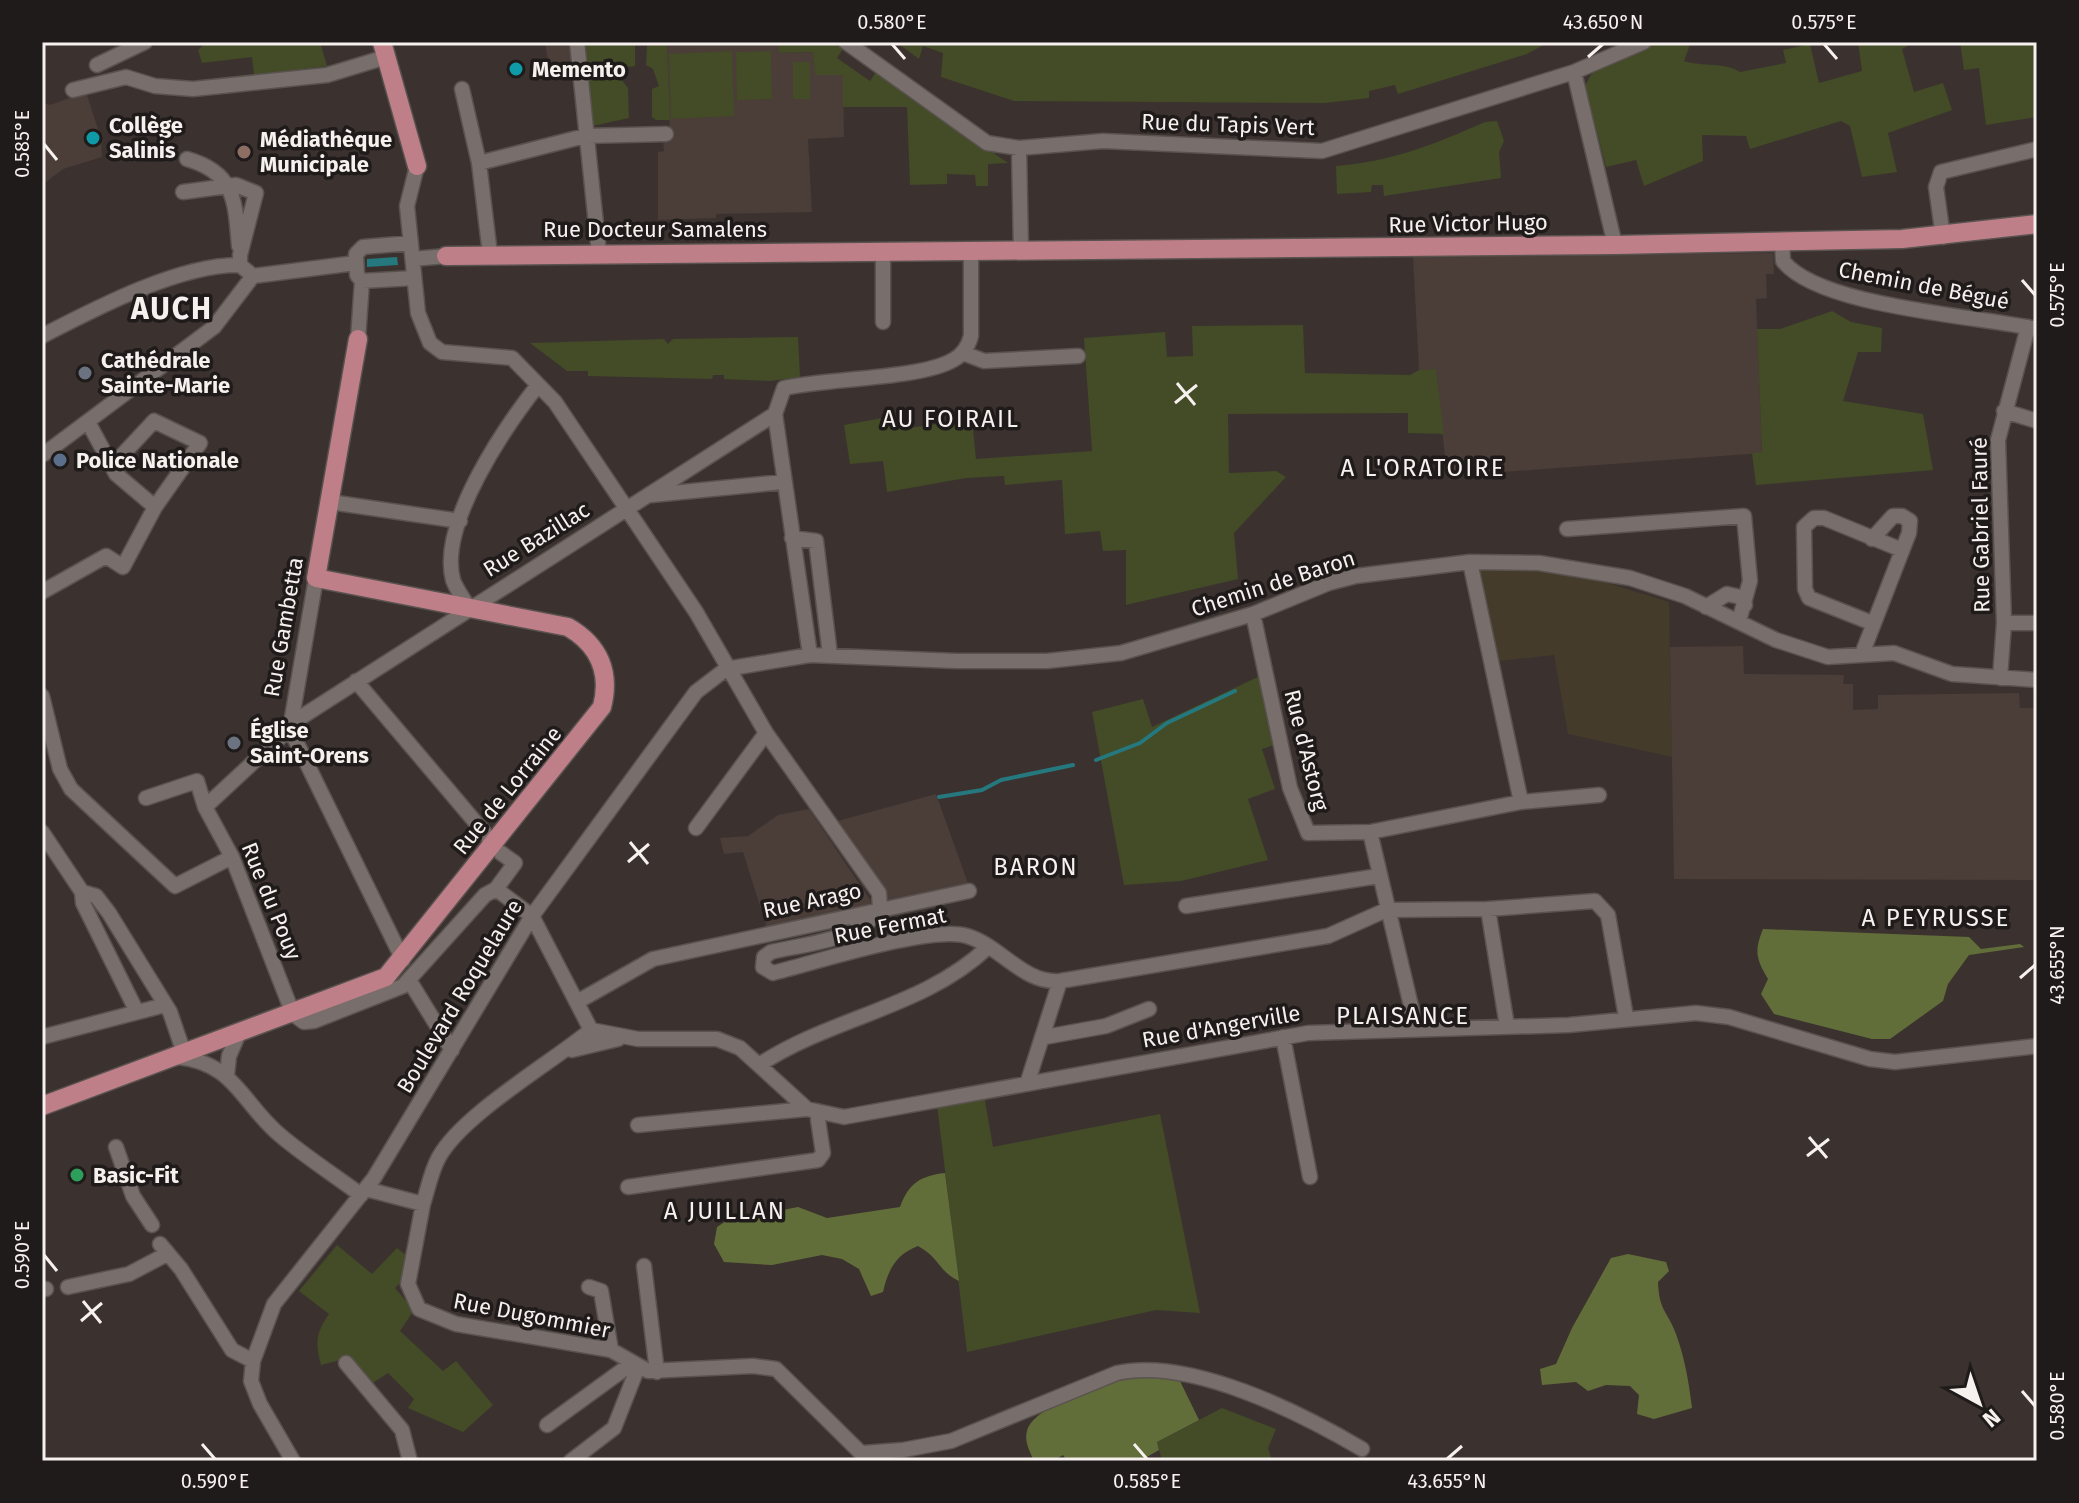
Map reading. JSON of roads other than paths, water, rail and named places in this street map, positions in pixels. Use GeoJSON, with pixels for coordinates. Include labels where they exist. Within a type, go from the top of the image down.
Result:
{"type":"FeatureCollection","features":[{"type":"Feature","properties":{"kind":"main road"},"geometry":{"type":"LineString","coordinates":[[384,50],[417,166]]}},
{"type":"Feature","properties":{"kind":"main road","name":"Rue Victor Hugo"},"geometry":{"type":"LineString","coordinates":[[890,251],[1615,245],[1943,237],[2037,224]]}},
{"type":"Feature","properties":{"kind":"main road","name":"Rue Docteur Samalens"},"geometry":{"type":"LineString","coordinates":[[446,256],[890,251]]}},
{"type":"Feature","properties":{"kind":"main road","name":"Rue Gambetta"},"geometry":{"type":"LineString","coordinates":[[316,578],[358,339]]}},
{"type":"Feature","properties":{"kind":"main road","name":"Rue de Lorraine"},"geometry":{"type":"LineString","coordinates":[[179,1055],[375,983],[403,960],[587,729],[605,698],[606,680],[601,658],[577,632],[568,627],[316,578]]}},
{"type":"Feature","properties":{"kind":"main road"},"geometry":{"type":"LineString","coordinates":[[48,1101],[179,1055]]}},
{"type":"Feature","properties":{"kind":"street"},"geometry":{"type":"LineString","coordinates":[[97,65],[145,42]]}},
{"type":"Feature","properties":{"kind":"street"},"geometry":{"type":"LineString","coordinates":[[577,42],[599,253]]}},
{"type":"Feature","properties":{"kind":"street","name":"Rue du Tapis Vert"},"geometry":{"type":"LineString","coordinates":[[846,42],[987,143],[1019,148],[1103,141],[1322,151],[1574,72],[1644,42]]}},
{"type":"Feature","properties":{"kind":"street"},"geometry":{"type":"LineString","coordinates":[[73,90],[126,77],[172,88],[327,75],[384,50]]}},
{"type":"Feature","properties":{"kind":"street"},"geometry":{"type":"LineString","coordinates":[[1574,72],[1615,245]]}},
{"type":"Feature","properties":{"kind":"street"},"geometry":{"type":"LineString","coordinates":[[462,89],[479,163],[490,254]]}},
{"type":"Feature","properties":{"kind":"street"},"geometry":{"type":"LineString","coordinates":[[479,163],[585,136],[666,134]]}},
{"type":"Feature","properties":{"kind":"street"},"geometry":{"type":"LineString","coordinates":[[1019,148],[1021,251]]}},
{"type":"Feature","properties":{"kind":"street"},"geometry":{"type":"LineString","coordinates":[[1943,237],[1936,187],[1941,172],[2037,149]]}},
{"type":"Feature","properties":{"kind":"street"},"geometry":{"type":"LineString","coordinates":[[187,159],[208,165],[228,186],[235,199],[240,260],[253,276]]}},
{"type":"Feature","properties":{"kind":"street"},"geometry":{"type":"LineString","coordinates":[[411,243],[363,247],[356,254],[362,281],[414,278],[413,259],[407,206],[417,166]]}},
{"type":"Feature","properties":{"kind":"street"},"geometry":{"type":"LineString","coordinates":[[183,192],[228,186],[256,193],[240,260]]}},
{"type":"Feature","properties":{"kind":"street","name":"Chemin de Bégué"},"geometry":{"type":"LineString","coordinates":[[1782,241],[1783,261],[1804,280],[1843,293],[2033,328]]}},
{"type":"Feature","properties":{"kind":"street"},"geometry":{"type":"LineString","coordinates":[[810,655],[775,414],[791,386],[944,365],[963,353],[971,336],[971,250]]}},
{"type":"Feature","properties":{"kind":"street"},"geometry":{"type":"LineString","coordinates":[[883,322],[883,275],[890,251]]}},
{"type":"Feature","properties":{"kind":"street","name":"Rue Docteur Samalens"},"geometry":{"type":"LineString","coordinates":[[413,259],[446,256]]}},
{"type":"Feature","properties":{"kind":"street"},"geometry":{"type":"LineString","coordinates":[[42,336],[198,269],[240,260]]}},
{"type":"Feature","properties":{"kind":"street"},"geometry":{"type":"LineString","coordinates":[[44,454],[214,327],[253,276],[356,263]]}},
{"type":"Feature","properties":{"kind":"street","name":"Rue Arago"},"geometry":{"type":"LineString","coordinates":[[414,278],[418,313],[430,343],[442,352],[512,358],[555,402],[696,612],[726,669],[766,733],[879,893],[880,908],[653,959],[577,1002]]}},
{"type":"Feature","properties":{"kind":"street","name":"Rue Gambetta"},"geometry":{"type":"LineString","coordinates":[[358,339],[362,281]]}},
{"type":"Feature","properties":{"kind":"street","name":"Rue Gabriel Fauré"},"geometry":{"type":"LineString","coordinates":[[2000,678],[2004,623],[1998,440],[2004,411],[2033,328]]}},
{"type":"Feature","properties":{"kind":"street"},"geometry":{"type":"LineString","coordinates":[[963,353],[984,361],[1078,356]]}},
{"type":"Feature","properties":{"kind":"street"},"geometry":{"type":"LineString","coordinates":[[468,607],[453,580],[453,553],[460,521],[481,467],[538,385],[557,385]]}},
{"type":"Feature","properties":{"kind":"street"},"geometry":{"type":"LineString","coordinates":[[2004,411],[2037,421]]}},
{"type":"Feature","properties":{"kind":"street","name":"Rue Bazillac"},"geometry":{"type":"LineString","coordinates":[[205,807],[303,716],[468,607],[775,414]]}},
{"type":"Feature","properties":{"kind":"street"},"geometry":{"type":"LineString","coordinates":[[42,592],[106,556],[123,567],[149,502],[200,443],[154,421],[112,466]]}},
{"type":"Feature","properties":{"kind":"street"},"geometry":{"type":"LineString","coordinates":[[88,422],[112,466],[149,502]]}},
{"type":"Feature","properties":{"kind":"street"},"geometry":{"type":"LineString","coordinates":[[647,496],[783,482]]}},
{"type":"Feature","properties":{"kind":"street"},"geometry":{"type":"LineString","coordinates":[[330,502],[460,521]]}},
{"type":"Feature","properties":{"kind":"street"},"geometry":{"type":"LineString","coordinates":[[1567,529],[1744,516],[1750,581],[1739,621]]}},
{"type":"Feature","properties":{"kind":"street"},"geometry":{"type":"LineString","coordinates":[[1862,654],[1911,526],[1902,516],[1893,516],[1872,539]]}},
{"type":"Feature","properties":{"kind":"street"},"geometry":{"type":"LineString","coordinates":[[1872,623],[1809,598],[1805,589],[1803,535],[1808,522],[1820,517],[1902,550]]}},
{"type":"Feature","properties":{"kind":"street"},"geometry":{"type":"LineString","coordinates":[[792,538],[816,541],[834,656]]}},
{"type":"Feature","properties":{"kind":"street"},"geometry":{"type":"LineString","coordinates":[[1470,562],[1521,802]]}},
{"type":"Feature","properties":{"kind":"street","name":"Chemin de Baron"},"geometry":{"type":"LineString","coordinates":[[726,669],[810,655],[1047,661],[1134,650],[1253,614],[1318,586],[1356,576],[1470,562],[1539,563],[1608,572],[1706,607],[1806,651],[1838,658],[1894,653],[1952,674],[2037,680]]}},
{"type":"Feature","properties":{"kind":"street","name":"Rue Gambetta"},"geometry":{"type":"LineString","coordinates":[[316,578],[290,729],[403,960]]}},
{"type":"Feature","properties":{"kind":"street"},"geometry":{"type":"LineString","coordinates":[[1706,607],[1727,594],[1740,597],[1745,605]]}},
{"type":"Feature","properties":{"kind":"street","name":"Rue d'Astorg"},"geometry":{"type":"LineString","coordinates":[[1253,614],[1290,788],[1303,828],[1311,834],[1370,832]]}},
{"type":"Feature","properties":{"kind":"street"},"geometry":{"type":"LineString","coordinates":[[2004,623],[2037,623]]}},
{"type":"Feature","properties":{"kind":"street","name":"Boulevard Roquelaure"},"geometry":{"type":"LineString","coordinates":[[253,1361],[274,1304],[363,1192],[532,916],[696,692],[726,669]]}},
{"type":"Feature","properties":{"kind":"street"},"geometry":{"type":"LineString","coordinates":[[356,681],[488,837]]}},
{"type":"Feature","properties":{"kind":"street"},"geometry":{"type":"LineString","coordinates":[[42,696],[45,727],[60,769],[77,797],[175,886],[232,857]]}},
{"type":"Feature","properties":{"kind":"street"},"geometry":{"type":"LineString","coordinates":[[696,828],[766,733]]}},
{"type":"Feature","properties":{"kind":"street","name":"Rue du Pouy"},"geometry":{"type":"LineString","coordinates":[[146,798],[197,781],[205,807],[232,857],[293,1014]]}},
{"type":"Feature","properties":{"kind":"street"},"geometry":{"type":"LineString","coordinates":[[1416,1027],[1370,832],[1521,802],[1599,795]]}},
{"type":"Feature","properties":{"kind":"street"},"geometry":{"type":"LineString","coordinates":[[42,832],[82,892],[83,903],[137,1012]]}},
{"type":"Feature","properties":{"kind":"street"},"geometry":{"type":"LineString","coordinates":[[293,1014],[304,1022],[314,1021],[395,990],[409,980],[485,895],[496,889],[515,863],[501,853]]}},
{"type":"Feature","properties":{"kind":"street"},"geometry":{"type":"LineString","coordinates":[[1186,906],[1379,876]]}},
{"type":"Feature","properties":{"kind":"street"},"geometry":{"type":"LineString","coordinates":[[496,889],[532,916],[591,1030]]}},
{"type":"Feature","properties":{"kind":"street"},"geometry":{"type":"LineString","coordinates":[[880,908],[969,891]]}},
{"type":"Feature","properties":{"kind":"street"},"geometry":{"type":"LineString","coordinates":[[82,892],[96,896],[109,913],[165,1005],[179,1055],[208,1063],[227,1075],[276,1132],[363,1192],[423,1204],[439,1157],[457,1136],[535,1069],[564,1052],[591,1030]]}},
{"type":"Feature","properties":{"kind":"street"},"geometry":{"type":"LineString","coordinates":[[1386,910],[1600,903],[1608,915],[1626,1017]]}},
{"type":"Feature","properties":{"kind":"street","name":"Rue Fermat"},"geometry":{"type":"LineString","coordinates":[[880,908],[875,916],[850,932],[771,952],[764,957],[763,967],[773,973],[914,939],[952,934],[964,935],[988,947],[1035,978],[1060,981],[1328,936],[1386,910]]}},
{"type":"Feature","properties":{"kind":"street"},"geometry":{"type":"LineString","coordinates":[[1488,909],[1507,1026]]}},
{"type":"Feature","properties":{"kind":"street"},"geometry":{"type":"LineString","coordinates":[[759,1065],[801,1039],[884,1009],[946,979],[967,967],[988,947]]}},
{"type":"Feature","properties":{"kind":"street"},"geometry":{"type":"LineString","coordinates":[[409,980],[452,1050]]}},
{"type":"Feature","properties":{"kind":"street"},"geometry":{"type":"LineString","coordinates":[[1028,1081],[1045,1037],[1060,981]]}},
{"type":"Feature","properties":{"kind":"street"},"geometry":{"type":"LineString","coordinates":[[42,1037],[165,1005]]}},
{"type":"Feature","properties":{"kind":"street"},"geometry":{"type":"LineString","coordinates":[[1045,1037],[1106,1026],[1149,1009]]}},
{"type":"Feature","properties":{"kind":"street","name":"Rue d'Angerville"},"geometry":{"type":"LineString","coordinates":[[638,1125],[812,1111],[858,1116],[1028,1081],[1283,1037],[1416,1027],[1569,1025],[1626,1017],[1696,1013],[1729,1017],[1870,1059],[1895,1062],[2037,1046]]}},
{"type":"Feature","properties":{"kind":"street"},"geometry":{"type":"LineString","coordinates":[[591,1030],[628,1038]]}},
{"type":"Feature","properties":{"kind":"street"},"geometry":{"type":"LineString","coordinates":[[227,1075],[229,1056],[239,1033]]}},
{"type":"Feature","properties":{"kind":"street"},"geometry":{"type":"LineString","coordinates":[[1283,1037],[1310,1177]]}},
{"type":"Feature","properties":{"kind":"street"},"geometry":{"type":"LineString","coordinates":[[564,1052],[628,1038],[717,1039],[740,1048],[812,1111],[823,1153],[818,1160],[628,1187]]}},
{"type":"Feature","properties":{"kind":"street"},"geometry":{"type":"LineString","coordinates":[[213,1043],[227,1075]]}},
{"type":"Feature","properties":{"kind":"street"},"geometry":{"type":"LineString","coordinates":[[116,1147],[133,1196],[152,1225]]}},
{"type":"Feature","properties":{"kind":"street","name":"Rue Dugommier"},"geometry":{"type":"LineString","coordinates":[[423,1204],[408,1284],[419,1309],[456,1324],[611,1350],[635,1366],[657,1372],[725,1366],[776,1369],[820,1416],[866,1457]]}},
{"type":"Feature","properties":{"kind":"street"},"geometry":{"type":"LineString","coordinates":[[68,1287],[129,1274],[164,1249],[181,1269],[232,1350],[253,1361],[253,1389],[293,1461]]}},
{"type":"Feature","properties":{"kind":"street"},"geometry":{"type":"LineString","coordinates":[[644,1266],[657,1372]]}},
{"type":"Feature","properties":{"kind":"street"},"geometry":{"type":"LineString","coordinates":[[589,1287],[601,1291],[611,1350]]}},
{"type":"Feature","properties":{"kind":"street"},"geometry":{"type":"LineString","coordinates":[[346,1363],[402,1430],[410,1461]]}},
{"type":"Feature","properties":{"kind":"street"},"geometry":{"type":"LineString","coordinates":[[547,1425],[635,1366]]}},
{"type":"Feature","properties":{"kind":"street"},"geometry":{"type":"LineString","coordinates":[[571,1461],[614,1428],[635,1366]]}},
{"type":"Feature","properties":{"kind":"street"},"geometry":{"type":"LineString","coordinates":[[866,1457],[951,1441],[1117,1373],[1138,1368],[1161,1369],[1300,1412],[1362,1449]]}},
{"type":"Feature","properties":{"kind":"water"},"geometry":{"type":"Polygon","coordinates":[[[397,257],[398,265],[367,267],[367,259],[397,257]]]}},
{"type":"Feature","properties":{"kind":"waterway"},"geometry":{"type":"LineString","coordinates":[[1096,760],[1140,743],[1167,723],[1235,691]]}},
{"type":"Feature","properties":{"kind":"waterway"},"geometry":{"type":"LineString","coordinates":[[939,797],[982,790],[1001,780],[1073,765]]}},
{"type":"Feature","properties":{"kind":"place","name":"Memento"},"geometry":{"type":"Point","coordinates":[516,69]}},
{"type":"Feature","properties":{"kind":"place","name":"Collège Salinis"},"geometry":{"type":"Point","coordinates":[93,138]}},
{"type":"Feature","properties":{"kind":"place","name":"Médiathèque Municipale"},"geometry":{"type":"Point","coordinates":[244,152]}},
{"type":"Feature","properties":{"kind":"place","name":"Cathédrale Sainte-Marie"},"geometry":{"type":"Point","coordinates":[85,373]}},
{"type":"Feature","properties":{"kind":"place","name":"Police Nationale"},"geometry":{"type":"Point","coordinates":[60,460]}},
{"type":"Feature","properties":{"kind":"place","name":"Église Saint-Orens"},"geometry":{"type":"Point","coordinates":[234,743]}},
{"type":"Feature","properties":{"kind":"place","name":"Basic-Fit"},"geometry":{"type":"Point","coordinates":[77,1175]}},
{"type":"Feature","properties":{"kind":"district","name":"AUCH"},"geometry":{"type":"Point","coordinates":[172,309]}},
{"type":"Feature","properties":{"kind":"district","name":"AU FOIRAIL"},"geometry":{"type":"Point","coordinates":[951,419]}},
{"type":"Feature","properties":{"kind":"district","name":"A L'ORATOIRE"},"geometry":{"type":"Point","coordinates":[1423,468]}},
{"type":"Feature","properties":{"kind":"district","name":"BARON"},"geometry":{"type":"Point","coordinates":[1036,867]}},
{"type":"Feature","properties":{"kind":"district","name":"A PEYRUSSE"},"geometry":{"type":"Point","coordinates":[1936,918]}},
{"type":"Feature","properties":{"kind":"district","name":"PLAISANCE"},"geometry":{"type":"Point","coordinates":[1403,1016]}},
{"type":"Feature","properties":{"kind":"district","name":"A JUILLAN"},"geometry":{"type":"Point","coordinates":[725,1211]}}]}
